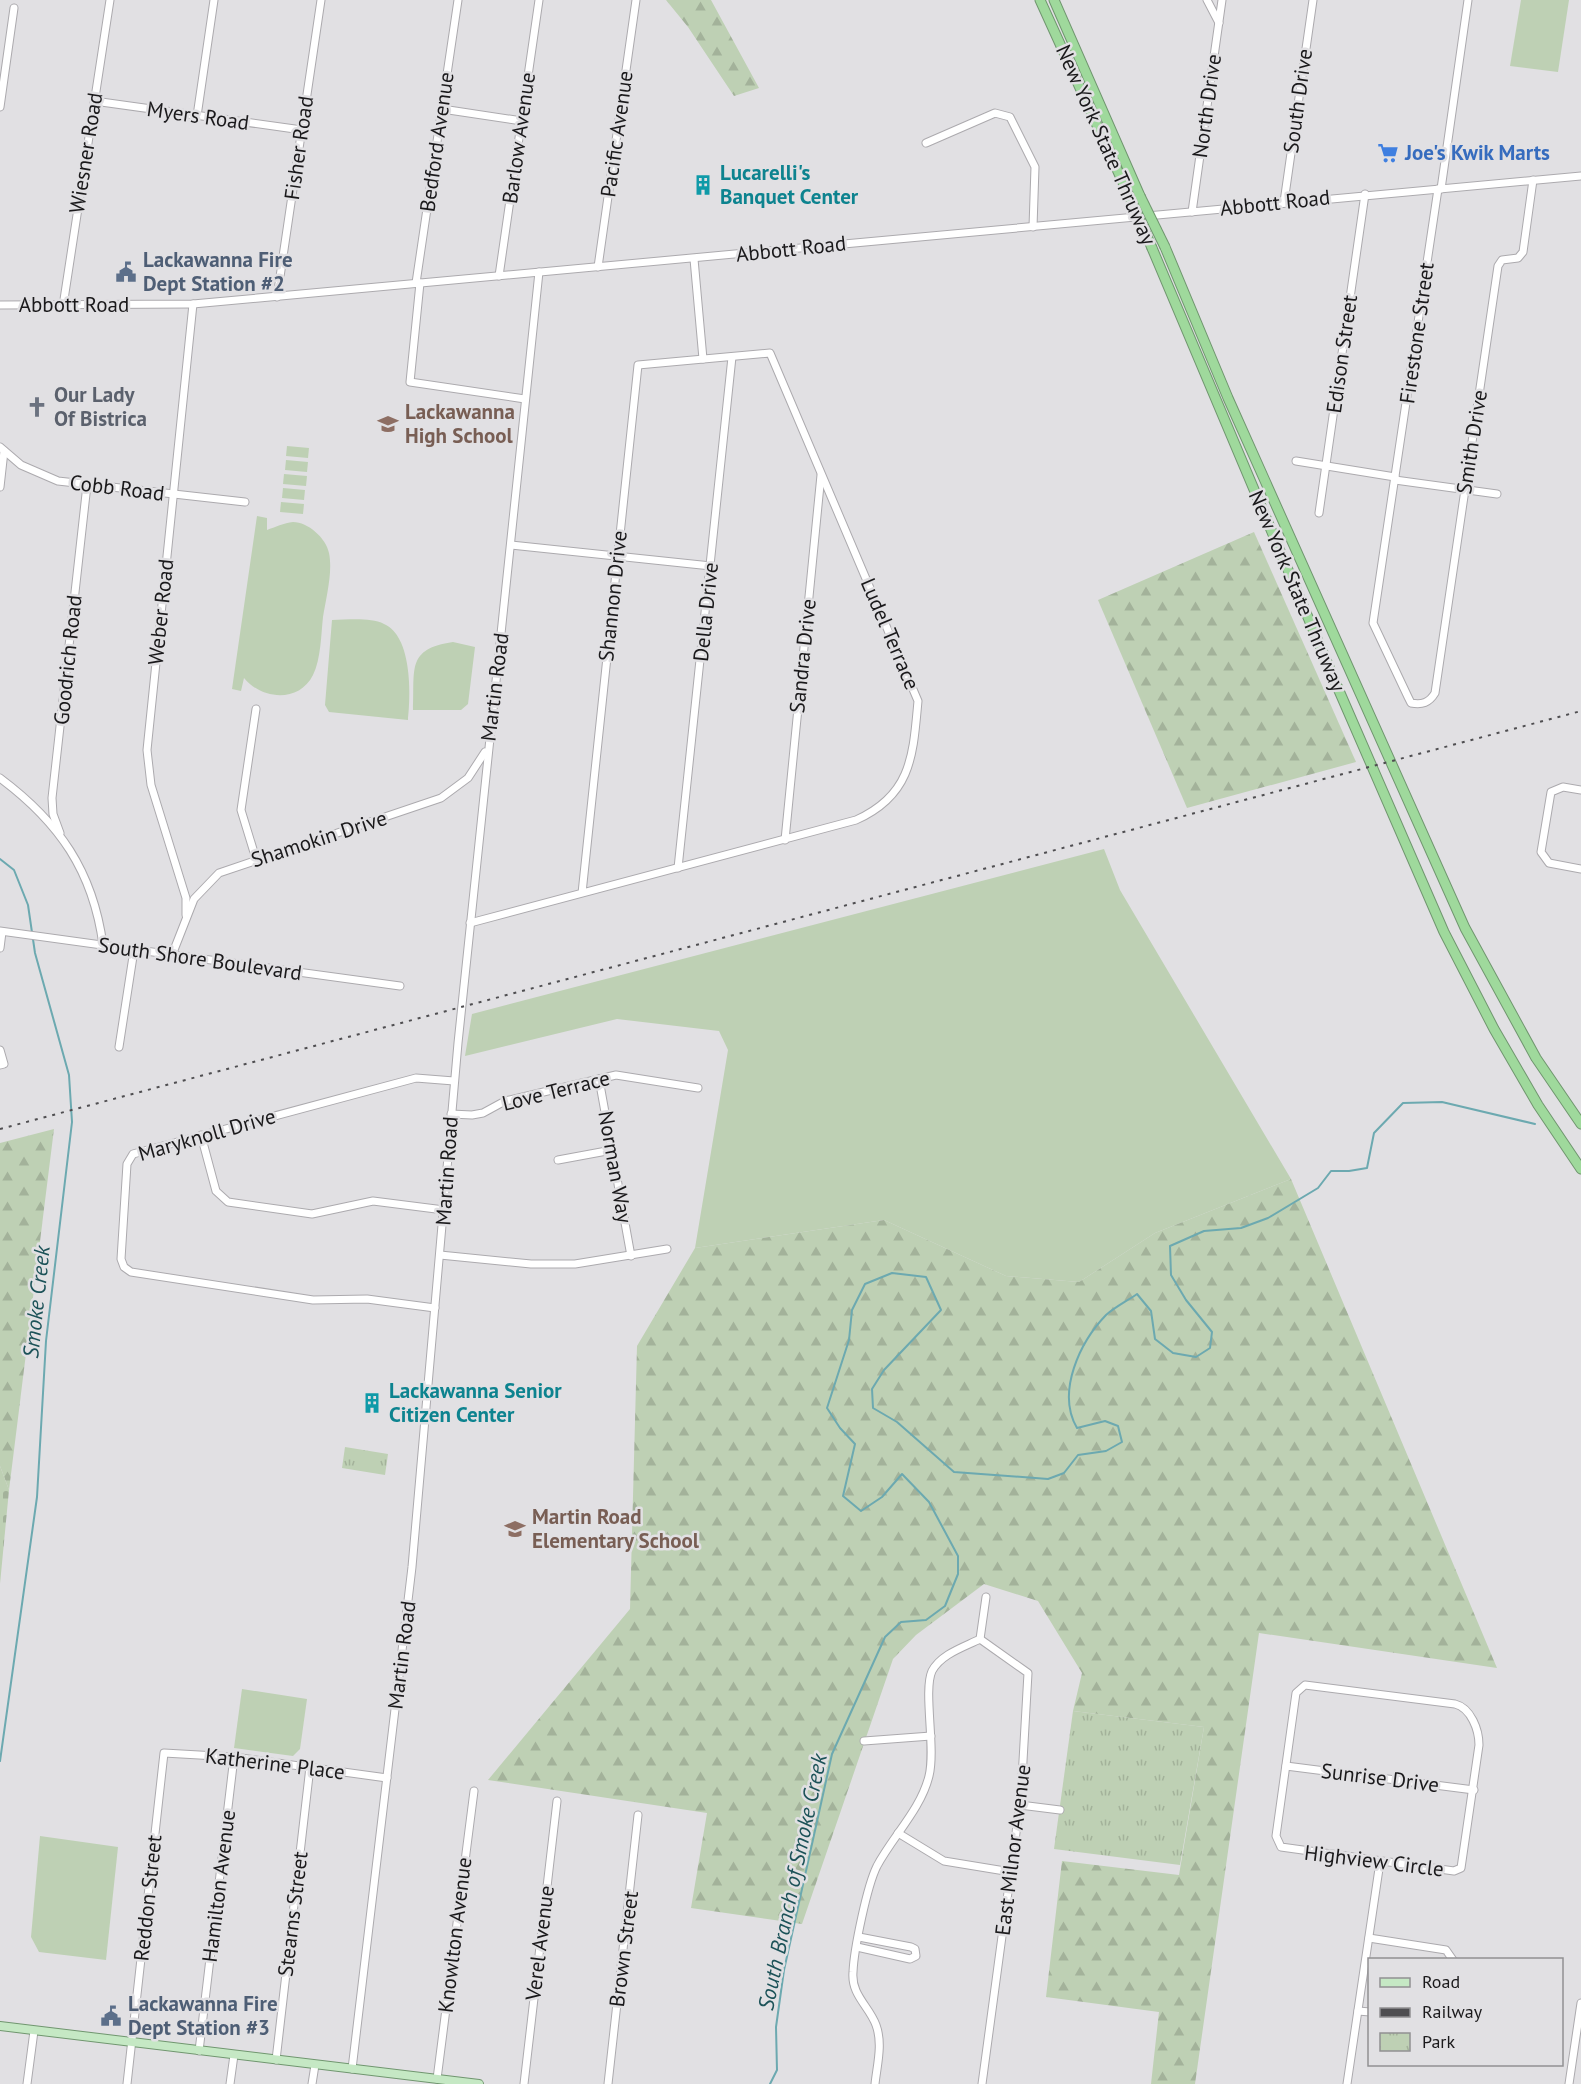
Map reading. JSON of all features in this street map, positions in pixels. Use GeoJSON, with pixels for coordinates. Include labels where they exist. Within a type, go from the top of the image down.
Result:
{"type":"FeatureCollection","features":[{"type":"Feature","properties":{"kind":"highway","name":"New York State Thruway"},"geometry":{"type":"LineString","coordinates":[[1040,0],[1135,197],[1165,248],[1228,398],[1465,928],[1536,1058],[1581,1124]]}},
{"type":"Feature","properties":{"kind":"highway","name":"New York State Thruway"},"geometry":{"type":"LineString","coordinates":[[1054,0],[1135,197],[1152,248],[1337,686],[1444,932],[1494,1029],[1538,1105],[1581,1169]]}},
{"type":"Feature","properties":{"kind":"main road"},"geometry":{"type":"LineString","coordinates":[[0,2026],[479,2084]]}},
{"type":"Feature","properties":{"kind":"street","name":"Wiesner Road"},"geometry":{"type":"LineString","coordinates":[[63,306],[110,0]]}},
{"type":"Feature","properties":{"kind":"street"},"geometry":{"type":"LineString","coordinates":[[197,116],[214,0]]}},
{"type":"Feature","properties":{"kind":"street","name":"Fisher Road"},"geometry":{"type":"LineString","coordinates":[[277,297],[321,0]]}},
{"type":"Feature","properties":{"kind":"street","name":"Bedford Avenue"},"geometry":{"type":"LineString","coordinates":[[458,0],[418,283],[410,382],[525,399]]}},
{"type":"Feature","properties":{"kind":"street","name":"Barlow Avenue"},"geometry":{"type":"LineString","coordinates":[[499,276],[539,0]]}},
{"type":"Feature","properties":{"kind":"street","name":"Pacific Avenue"},"geometry":{"type":"LineString","coordinates":[[598,267],[636,0]]}},
{"type":"Feature","properties":{"kind":"street"},"geometry":{"type":"LineString","coordinates":[[1207,0],[1219,23]]}},
{"type":"Feature","properties":{"kind":"street","name":"North Drive"},"geometry":{"type":"LineString","coordinates":[[1192,212],[1222,0]]}},
{"type":"Feature","properties":{"kind":"street","name":"South Drive"},"geometry":{"type":"LineString","coordinates":[[1284,202],[1313,0]]}},
{"type":"Feature","properties":{"kind":"street","name":"Firestone Street"},"geometry":{"type":"LineString","coordinates":[[1411,703],[1373,623],[1468,0]]}},
{"type":"Feature","properties":{"kind":"street"},"geometry":{"type":"LineString","coordinates":[[0,105],[14,8]]}},
{"type":"Feature","properties":{"kind":"street","name":"Myers Road"},"geometry":{"type":"LineString","coordinates":[[94,101],[302,130]]}},
{"type":"Feature","properties":{"kind":"street"},"geometry":{"type":"LineString","coordinates":[[442,109],[522,121]]}},
{"type":"Feature","properties":{"kind":"street"},"geometry":{"type":"LineString","coordinates":[[926,143],[995,113],[1010,117],[1035,167],[1033,227]]}},
{"type":"Feature","properties":{"kind":"street","name":"Abbott Road"},"geometry":{"type":"LineString","coordinates":[[0,304],[63,306],[193,304],[694,259],[1365,194],[1581,176]]}},
{"type":"Feature","properties":{"kind":"street","name":"Smith Drive"},"geometry":{"type":"LineString","coordinates":[[1411,703],[1419,705],[1427,702],[1435,693],[1498,266],[1502,260],[1518,258],[1523,252],[1533,180]]}},
{"type":"Feature","properties":{"kind":"street","name":"Edison Street"},"geometry":{"type":"LineString","coordinates":[[1318,513],[1365,194]]}},
{"type":"Feature","properties":{"kind":"street"},"geometry":{"type":"LineString","coordinates":[[694,259],[704,358]]}},
{"type":"Feature","properties":{"kind":"street","name":"Martin Road"},"geometry":{"type":"LineString","coordinates":[[352,2069],[412,1567],[454,1081],[539,272]]}},
{"type":"Feature","properties":{"kind":"street","name":"Weber Road"},"geometry":{"type":"LineString","coordinates":[[186,915],[186,898],[151,785],[147,750],[193,304]]}},
{"type":"Feature","properties":{"kind":"street","name":"Ludel Terrace"},"geometry":{"type":"LineString","coordinates":[[470,923],[856,820],[878,808],[894,794],[906,775],[914,741],[918,700],[770,352],[704,358]]}},
{"type":"Feature","properties":{"kind":"street","name":"Della Drive"},"geometry":{"type":"LineString","coordinates":[[678,868],[732,357]]}},
{"type":"Feature","properties":{"kind":"street","name":"Shannon Drive"},"geometry":{"type":"LineString","coordinates":[[582,893],[638,365],[704,358]]}},
{"type":"Feature","properties":{"kind":"street"},"geometry":{"type":"LineString","coordinates":[[0,487],[2,449]]}},
{"type":"Feature","properties":{"kind":"street","name":"Cobb Road"},"geometry":{"type":"LineString","coordinates":[[2,449],[21,465],[46,477],[87,485],[245,502]]}},
{"type":"Feature","properties":{"kind":"street"},"geometry":{"type":"LineString","coordinates":[[1296,461],[1497,494]]}},
{"type":"Feature","properties":{"kind":"street","name":"Sandra Drive"},"geometry":{"type":"LineString","coordinates":[[785,840],[822,473]]}},
{"type":"Feature","properties":{"kind":"street","name":"Goodrich Road"},"geometry":{"type":"LineString","coordinates":[[60,833],[53,814],[52,798],[87,485]]}},
{"type":"Feature","properties":{"kind":"street"},"geometry":{"type":"LineString","coordinates":[[512,546],[711,566]]}},
{"type":"Feature","properties":{"kind":"street"},"geometry":{"type":"LineString","coordinates":[[256,709],[241,810],[256,859]]}},
{"type":"Feature","properties":{"kind":"street","name":"Shamokin Drive"},"geometry":{"type":"LineString","coordinates":[[172,955],[186,915],[210,880],[228,868],[441,798],[468,778],[488,744]]}},
{"type":"Feature","properties":{"kind":"street"},"geometry":{"type":"LineString","coordinates":[[0,778],[35,805],[60,833],[91,892],[103,945]]}},
{"type":"Feature","properties":{"kind":"street"},"geometry":{"type":"LineString","coordinates":[[1581,790],[1563,787],[1551,792],[1541,852],[1549,863],[1581,869]]}},
{"type":"Feature","properties":{"kind":"street"},"geometry":{"type":"LineString","coordinates":[[0,948],[1,932]]}},
{"type":"Feature","properties":{"kind":"street","name":"South Shore Boulevard"},"geometry":{"type":"LineString","coordinates":[[1,932],[400,986]]}},
{"type":"Feature","properties":{"kind":"street"},"geometry":{"type":"LineString","coordinates":[[119,1047],[134,950]]}},
{"type":"Feature","properties":{"kind":"street"},"geometry":{"type":"LineString","coordinates":[[0,1050],[4,1064],[0,1065]]}},
{"type":"Feature","properties":{"kind":"street","name":"Love Terrace"},"geometry":{"type":"LineString","coordinates":[[451,1114],[483,1113],[506,1101],[616,1075],[698,1088]]}},
{"type":"Feature","properties":{"kind":"street","name":"Maryknoll Drive"},"geometry":{"type":"LineString","coordinates":[[435,1308],[367,1299],[313,1300],[127,1270],[121,1259],[129,1159],[134,1154],[201,1135],[416,1078],[454,1081]]}},
{"type":"Feature","properties":{"kind":"street","name":"Norman Way"},"geometry":{"type":"LineString","coordinates":[[599,1079],[631,1256]]}},
{"type":"Feature","properties":{"kind":"street"},"geometry":{"type":"LineString","coordinates":[[201,1135],[216,1191],[228,1202],[312,1214],[374,1201],[444,1210]]}},
{"type":"Feature","properties":{"kind":"street"},"geometry":{"type":"LineString","coordinates":[[558,1160],[612,1150]]}},
{"type":"Feature","properties":{"kind":"street"},"geometry":{"type":"LineString","coordinates":[[440,1255],[531,1264],[575,1264],[667,1249]]}},
{"type":"Feature","properties":{"kind":"street"},"geometry":{"type":"LineString","coordinates":[[875,2084],[879,2035],[854,1987],[853,1972],[870,1881],[926,1786],[931,1767],[932,1736],[929,1682],[934,1668],[944,1658],[980,1639],[986,1597]]}},
{"type":"Feature","properties":{"kind":"street","name":"East Milnor Avenue"},"geometry":{"type":"LineString","coordinates":[[980,1639],[1028,1673],[1020,1805],[982,2084]]}},
{"type":"Feature","properties":{"kind":"street","name":"Highview Circle"},"geometry":{"type":"LineString","coordinates":[[1307,1685],[1464,1708],[1479,1738],[1474,1790],[1461,1868],[1454,1871],[1281,1847],[1276,1836],[1298,1690],[1307,1685]]}},
{"type":"Feature","properties":{"kind":"street"},"geometry":{"type":"LineString","coordinates":[[864,1741],[932,1736]]}},
{"type":"Feature","properties":{"kind":"street","name":"Katherine Place"},"geometry":{"type":"LineString","coordinates":[[164,1753],[234,1757],[387,1778]]}},
{"type":"Feature","properties":{"kind":"street","name":"Reddon Street"},"geometry":{"type":"LineString","coordinates":[[127,2084],[164,1753]]}},
{"type":"Feature","properties":{"kind":"street","name":"Hamilton Avenue"},"geometry":{"type":"LineString","coordinates":[[199,2051],[234,1757]]}},
{"type":"Feature","properties":{"kind":"street","name":"Sunrise Drive"},"geometry":{"type":"LineString","coordinates":[[1286,1766],[1474,1790]]}},
{"type":"Feature","properties":{"kind":"street","name":"Stearns Street"},"geometry":{"type":"LineString","coordinates":[[276,2060],[310,1767]]}},
{"type":"Feature","properties":{"kind":"street","name":"Knowlton Avenue"},"geometry":{"type":"LineString","coordinates":[[437,2079],[474,1791]]}},
{"type":"Feature","properties":{"kind":"street","name":"Verel Avenue"},"geometry":{"type":"LineString","coordinates":[[524,2084],[557,1801]]}},
{"type":"Feature","properties":{"kind":"street"},"geometry":{"type":"LineString","coordinates":[[1020,1805],[1060,1810]]}},
{"type":"Feature","properties":{"kind":"street","name":"Brown Street"},"geometry":{"type":"LineString","coordinates":[[608,2084],[638,1815]]}},
{"type":"Feature","properties":{"kind":"street"},"geometry":{"type":"LineString","coordinates":[[898,1833],[944,1861],[1011,1872]]}},
{"type":"Feature","properties":{"kind":"street"},"geometry":{"type":"LineString","coordinates":[[1347,2084],[1380,1862]]}},
{"type":"Feature","properties":{"kind":"street"},"geometry":{"type":"LineString","coordinates":[[857,1947],[910,1959],[916,1956],[915,1949],[911,1947],[859,1937]]}},
{"type":"Feature","properties":{"kind":"street"},"geometry":{"type":"LineString","coordinates":[[1368,1938],[1446,1950],[1452,1958]]}},
{"type":"Feature","properties":{"kind":"street"},"geometry":{"type":"LineString","coordinates":[[1569,2084],[1581,2003]]}},
{"type":"Feature","properties":{"kind":"street"},"geometry":{"type":"LineString","coordinates":[[1358,2011],[1368,2012]]}},
{"type":"Feature","properties":{"kind":"street"},"geometry":{"type":"LineString","coordinates":[[27,2084],[34,2031]]}},
{"type":"Feature","properties":{"kind":"street"},"geometry":{"type":"LineString","coordinates":[[230,2084],[234,2055]]}},
{"type":"Feature","properties":{"kind":"street"},"geometry":{"type":"LineString","coordinates":[[312,2084],[315,2065]]}},
{"type":"Feature","properties":{"kind":"green space"},"geometry":{"type":"Polygon","coordinates":[[[666,0],[711,0],[759,88],[734,96],[688,27],[666,0]]]}},
{"type":"Feature","properties":{"kind":"green space"},"geometry":{"type":"Polygon","coordinates":[[[1521,0],[1569,0],[1558,72],[1510,66],[1521,0]]]}},
{"type":"Feature","properties":{"kind":"green space"},"geometry":{"type":"Polygon","coordinates":[[[287,446],[309,448],[308,458],[286,456],[287,446]]]}},
{"type":"Feature","properties":{"kind":"green space"},"geometry":{"type":"Polygon","coordinates":[[[286,460],[308,462],[307,472],[285,470],[286,460]]]}},
{"type":"Feature","properties":{"kind":"green space"},"geometry":{"type":"Polygon","coordinates":[[[284,474],[307,476],[306,486],[283,484],[284,474]]]}},
{"type":"Feature","properties":{"kind":"green space"},"geometry":{"type":"Polygon","coordinates":[[[283,488],[305,490],[304,500],[282,498],[283,488]]]}},
{"type":"Feature","properties":{"kind":"green space"},"geometry":{"type":"Polygon","coordinates":[[[281,502],[304,504],[303,514],[280,512],[281,502]]]}},
{"type":"Feature","properties":{"kind":"green space"},"geometry":{"type":"Polygon","coordinates":[[[257,516],[267,518],[267,530],[293,522],[305,525],[320,537],[329,553],[330,577],[318,662],[307,684],[290,694],[270,694],[260,691],[244,678],[241,691],[232,689],[257,516]]]}},
{"type":"Feature","properties":{"kind":"green space"},"geometry":{"type":"Polygon","coordinates":[[[1254,532],[1356,762],[1187,808],[1098,600],[1254,532]]]}},
{"type":"Feature","properties":{"kind":"green space"},"geometry":{"type":"Polygon","coordinates":[[[332,620],[372,620],[384,624],[400,640],[408,667],[408,720],[329,712],[325,705],[332,620]]]}},
{"type":"Feature","properties":{"kind":"green space"},"geometry":{"type":"Polygon","coordinates":[[[453,642],[475,647],[468,704],[461,710],[413,710],[414,672],[420,656],[438,645],[453,642]]]}},
{"type":"Feature","properties":{"kind":"green space"},"geometry":{"type":"Polygon","coordinates":[[[1104,849],[1120,890],[1291,1179],[1155,1233],[1079,1282],[1006,1276],[884,1220],[695,1248],[728,1050],[719,1031],[617,1019],[465,1056],[472,1014],[1104,849]]]}},
{"type":"Feature","properties":{"kind":"green space"},"geometry":{"type":"Polygon","coordinates":[[[54,1129],[9,1490],[0,1466],[0,1143],[54,1129]]]}},
{"type":"Feature","properties":{"kind":"green space"},"geometry":{"type":"Polygon","coordinates":[[[1291,1179],[1497,1668],[1259,1633],[1195,2084],[1151,2084],[1159,2012],[1046,1997],[1062,1861],[1179,1875],[1204,1727],[1073,1711],[1082,1673],[1038,1601],[984,1584],[916,1635],[893,1659],[802,1924],[691,1908],[707,1813],[488,1780],[630,1609],[637,1346],[695,1248],[884,1220],[1006,1276],[1079,1282],[1155,1233],[1291,1179]]]}},
{"type":"Feature","properties":{"kind":"green space"},"geometry":{"type":"Polygon","coordinates":[[[345,1447],[388,1454],[385,1475],[342,1468],[345,1447]]]}},
{"type":"Feature","properties":{"kind":"green space"},"geometry":{"type":"Polygon","coordinates":[[[0,1466],[9,1490],[0,1584],[0,1466]]]}},
{"type":"Feature","properties":{"kind":"green space"},"geometry":{"type":"Polygon","coordinates":[[[242,1689],[307,1699],[300,1749],[293,1756],[234,1748],[242,1689]]]}},
{"type":"Feature","properties":{"kind":"green space"},"geometry":{"type":"Polygon","coordinates":[[[1073,1711],[1204,1727],[1180,1865],[1054,1849],[1073,1711]]]}},
{"type":"Feature","properties":{"kind":"green space"},"geometry":{"type":"Polygon","coordinates":[[[40,1836],[118,1847],[106,1960],[39,1952],[31,1937],[40,1836]]]}},
{"type":"Feature","properties":{"kind":"waterway","name":"Smoke Creek"},"geometry":{"type":"LineString","coordinates":[[0,859],[14,870],[28,905],[35,953],[69,1075],[72,1122],[46,1341],[37,1497],[0,1761]]}},
{"type":"Feature","properties":{"kind":"waterway","name":"South Branch of Smoke Creek"},"geometry":{"type":"LineString","coordinates":[[770,2084],[777,2070],[776,2027],[784,1970],[832,1754],[885,1637],[901,1622],[926,1620],[945,1606],[958,1574],[958,1556],[929,1502],[902,1474],[882,1497],[861,1511],[843,1496],[855,1444],[840,1428],[827,1408],[849,1340],[852,1310],[865,1284],[892,1273],[926,1277],[941,1310],[884,1370],[872,1389],[873,1408],[897,1422],[954,1472],[1048,1479],[1064,1473],[1078,1455],[1106,1451],[1122,1442],[1118,1426],[1105,1421],[1077,1428],[1071,1414],[1069,1399],[1070,1384],[1080,1353],[1096,1326],[1106,1315],[1137,1294],[1151,1311],[1155,1339],[1173,1353],[1196,1357],[1210,1348],[1212,1332],[1186,1300],[1171,1275],[1170,1246],[1204,1231],[1241,1228],[1268,1218],[1318,1188],[1331,1171],[1367,1168],[1374,1133],[1403,1103],[1442,1102],[1535,1124]]}},
{"type":"Feature","properties":{"kind":"railway"},"geometry":{"type":"LineString","coordinates":[[0,1129],[1581,711]]}},
{"type":"Feature","properties":{"kind":"place","name":"Joe's Kwik Marts"},"geometry":{"type":"Point","coordinates":[1388,153]}},
{"type":"Feature","properties":{"kind":"place","name":"Lucarelli's Banquet Center"},"geometry":{"type":"Point","coordinates":[703,185]}},
{"type":"Feature","properties":{"kind":"place","name":"Lackawanna Fire Dept Station #2"},"geometry":{"type":"Point","coordinates":[126,272]}},
{"type":"Feature","properties":{"kind":"place","name":"Our Lady Of Bistrica"},"geometry":{"type":"Point","coordinates":[37,407]}},
{"type":"Feature","properties":{"kind":"place","name":"Lackawanna High School"},"geometry":{"type":"Point","coordinates":[388,424]}},
{"type":"Feature","properties":{"kind":"place","name":"Lackawanna Senior Citizen Center"},"geometry":{"type":"Point","coordinates":[372,1403]}},
{"type":"Feature","properties":{"kind":"place","name":"Martin Road Elementary School"},"geometry":{"type":"Point","coordinates":[515,1529]}},
{"type":"Feature","properties":{"kind":"place","name":"Lackawanna Fire Dept Station #3"},"geometry":{"type":"Point","coordinates":[111,2016]}}]}
